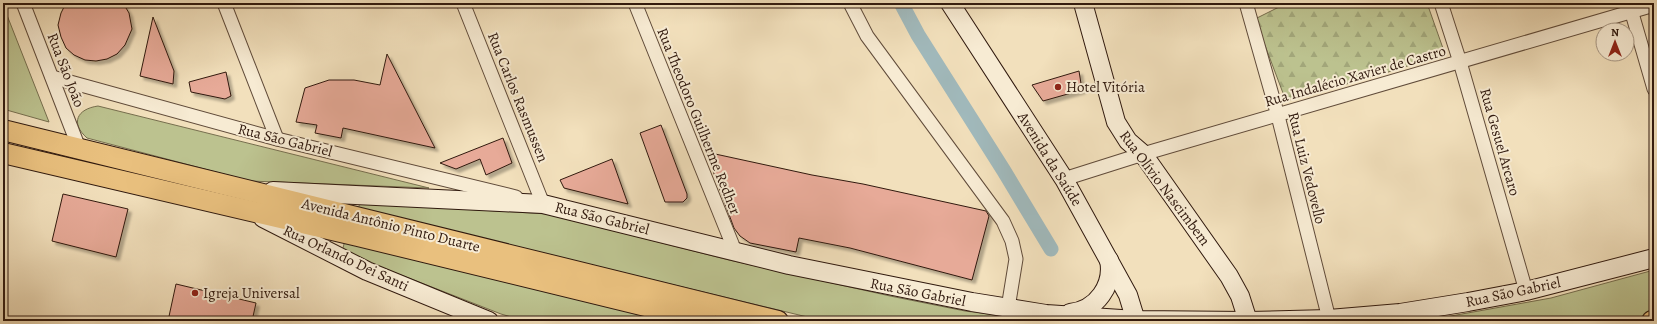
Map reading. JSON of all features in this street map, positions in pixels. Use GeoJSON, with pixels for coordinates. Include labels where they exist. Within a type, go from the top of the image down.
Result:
{"type":"FeatureCollection","features":[{"type":"Feature","properties":{"kind":"main road","name":"Avenida da Saúde"},"geometry":{"type":"LineString","coordinates":[[950,3],[1064,179],[1108,255],[1128,295],[1136,321]]}},
{"type":"Feature","properties":{"kind":"main road","name":"Rua Olívio Nascimbem"},"geometry":{"type":"LineString","coordinates":[[1083,3],[1116,122],[1128,141],[1143,154],[1229,276],[1240,296],[1248,321]]}},
{"type":"Feature","properties":{"kind":"main road","name":"Avenida Antônio Pinto Duarte"},"geometry":{"type":"LineString","coordinates":[[3,130],[778,321]]}},
{"type":"Feature","properties":{"kind":"main road","name":"Avenida Antônio Pinto Duarte"},"geometry":{"type":"LineString","coordinates":[[3,153],[373,239],[707,321]]}},
{"type":"Feature","properties":{"kind":"main road","name":"Rua São Gabriel"},"geometry":{"type":"LineString","coordinates":[[248,190],[543,204],[735,251],[890,286],[1008,308],[1061,315],[1136,321],[1248,321],[1329,318],[1400,313],[1526,291],[1654,258]]}},
{"type":"Feature","properties":{"kind":"main road","name":"Rua Orlando Dei Santi"},"geometry":{"type":"LineString","coordinates":[[248,211],[367,271],[488,321]]}},
{"type":"Feature","properties":{"kind":"main road"},"geometry":{"type":"LineString","coordinates":[[1061,315],[1075,313],[1087,307],[1097,301],[1103,294],[1108,285],[1110,274],[1108,255]]}},
{"type":"Feature","properties":{"kind":"street","name":"Rua São João"},"geometry":{"type":"LineString","coordinates":[[23,3],[79,148]]}},
{"type":"Feature","properties":{"kind":"street"},"geometry":{"type":"LineString","coordinates":[[224,3],[278,138]]}},
{"type":"Feature","properties":{"kind":"street","name":"Rua Carlos Rasmussen"},"geometry":{"type":"LineString","coordinates":[[463,3],[543,204]]}},
{"type":"Feature","properties":{"kind":"street","name":"Rua Theodoro Guilherme Redher"},"geometry":{"type":"LineString","coordinates":[[634,3],[735,251]]}},
{"type":"Feature","properties":{"kind":"street"},"geometry":{"type":"LineString","coordinates":[[850,3],[867,36],[1003,221],[1012,240],[1016,259],[1008,308]]}},
{"type":"Feature","properties":{"kind":"street","name":"Rua Luiz Vedovello"},"geometry":{"type":"LineString","coordinates":[[1246,3],[1278,116],[1329,318]]}},
{"type":"Feature","properties":{"kind":"street","name":"Rua Gesuel Arcaro"},"geometry":{"type":"LineString","coordinates":[[1441,3],[1460,62],[1526,291]]}},
{"type":"Feature","properties":{"kind":"street","name":"Rua Indalécio Xavier de Castro"},"geometry":{"type":"LineString","coordinates":[[1064,179],[1143,154],[1460,62],[1630,8],[1654,6]]}},
{"type":"Feature","properties":{"kind":"street"},"geometry":{"type":"LineString","coordinates":[[1630,8],[1654,89]]}},
{"type":"Feature","properties":{"kind":"street","name":"Rua São Gabriel"},"geometry":{"type":"LineString","coordinates":[[52,78],[278,138],[543,204]]}},
{"type":"Feature","properties":{"kind":"green space"},"geometry":{"type":"Polygon","coordinates":[[[1287,3],[1427,3],[1445,54],[1382,74],[1286,101],[1255,19],[1287,3]]]}},
{"type":"Feature","properties":{"kind":"green space"},"geometry":{"type":"Polygon","coordinates":[[[3,5],[49,122],[3,109],[3,5]]]}},
{"type":"Feature","properties":{"kind":"green space"},"geometry":{"type":"Polygon","coordinates":[[[98,106],[429,188],[250,181],[87,138],[79,127],[77,122],[78,118],[85,110],[98,106]]]}},
{"type":"Feature","properties":{"kind":"green space"},"geometry":{"type":"Polygon","coordinates":[[[360,203],[548,214],[729,260],[890,296],[965,311],[1040,321],[824,321],[358,209],[360,203]]]}},
{"type":"Feature","properties":{"kind":"green space"},"geometry":{"type":"Polygon","coordinates":[[[345,240],[681,321],[525,321],[501,314],[342,252],[345,240]]]}},
{"type":"Feature","properties":{"kind":"green space"},"geometry":{"type":"Polygon","coordinates":[[[1654,270],[1654,314],[1623,321],[1423,321],[1551,298],[1654,270]]]}},
{"type":"Feature","properties":{"kind":"building"},"geometry":{"type":"Polygon","coordinates":[[[66,3],[123,3],[129,13],[132,29],[125,45],[117,54],[107,59],[96,61],[85,60],[74,55],[66,48],[58,25],[61,13],[66,3]]]}},
{"type":"Feature","properties":{"kind":"building"},"geometry":{"type":"Polygon","coordinates":[[[153,17],[174,71],[173,84],[140,76],[153,17]]]}},
{"type":"Feature","properties":{"kind":"building"},"geometry":{"type":"Polygon","coordinates":[[[387,54],[435,148],[343,128],[341,138],[315,133],[317,125],[296,122],[305,88],[329,80],[354,80],[380,85],[387,54]]]}},
{"type":"Feature","properties":{"kind":"building","name":"Hotel Vitória"},"geometry":{"type":"Polygon","coordinates":[[[1079,71],[1082,90],[1043,101],[1032,85],[1079,71]]]}},
{"type":"Feature","properties":{"kind":"building"},"geometry":{"type":"Polygon","coordinates":[[[226,72],[231,96],[225,99],[191,92],[189,82],[226,72]]]}},
{"type":"Feature","properties":{"kind":"building"},"geometry":{"type":"Polygon","coordinates":[[[661,125],[687,194],[687,198],[683,202],[665,202],[640,133],[661,125]]]}},
{"type":"Feature","properties":{"kind":"building"},"geometry":{"type":"Polygon","coordinates":[[[503,138],[512,163],[486,175],[480,159],[456,169],[440,163],[503,138]]]}},
{"type":"Feature","properties":{"kind":"building"},"geometry":{"type":"Polygon","coordinates":[[[706,152],[986,211],[989,216],[972,280],[850,248],[799,238],[796,252],[750,243],[740,236],[734,228],[706,152]]]}},
{"type":"Feature","properties":{"kind":"building"},"geometry":{"type":"Polygon","coordinates":[[[612,159],[628,204],[564,188],[560,180],[612,159]]]}},
{"type":"Feature","properties":{"kind":"building"},"geometry":{"type":"Polygon","coordinates":[[[63,194],[128,209],[116,257],[52,241],[63,194]]]}},
{"type":"Feature","properties":{"kind":"building","name":"Igreja Universal"},"geometry":{"type":"Polygon","coordinates":[[[176,284],[256,303],[252,321],[168,321],[176,284]]]}},
{"type":"Feature","properties":{"kind":"waterway"},"geometry":{"type":"LineString","coordinates":[[901,3],[918,35],[1004,171],[1051,249]]}},
{"type":"Feature","properties":{"kind":"place","name":"Hotel Vitória"},"geometry":{"type":"Point","coordinates":[1058,87]}},
{"type":"Feature","properties":{"kind":"place","name":"Igreja Universal"},"geometry":{"type":"Point","coordinates":[195,293]}}]}
